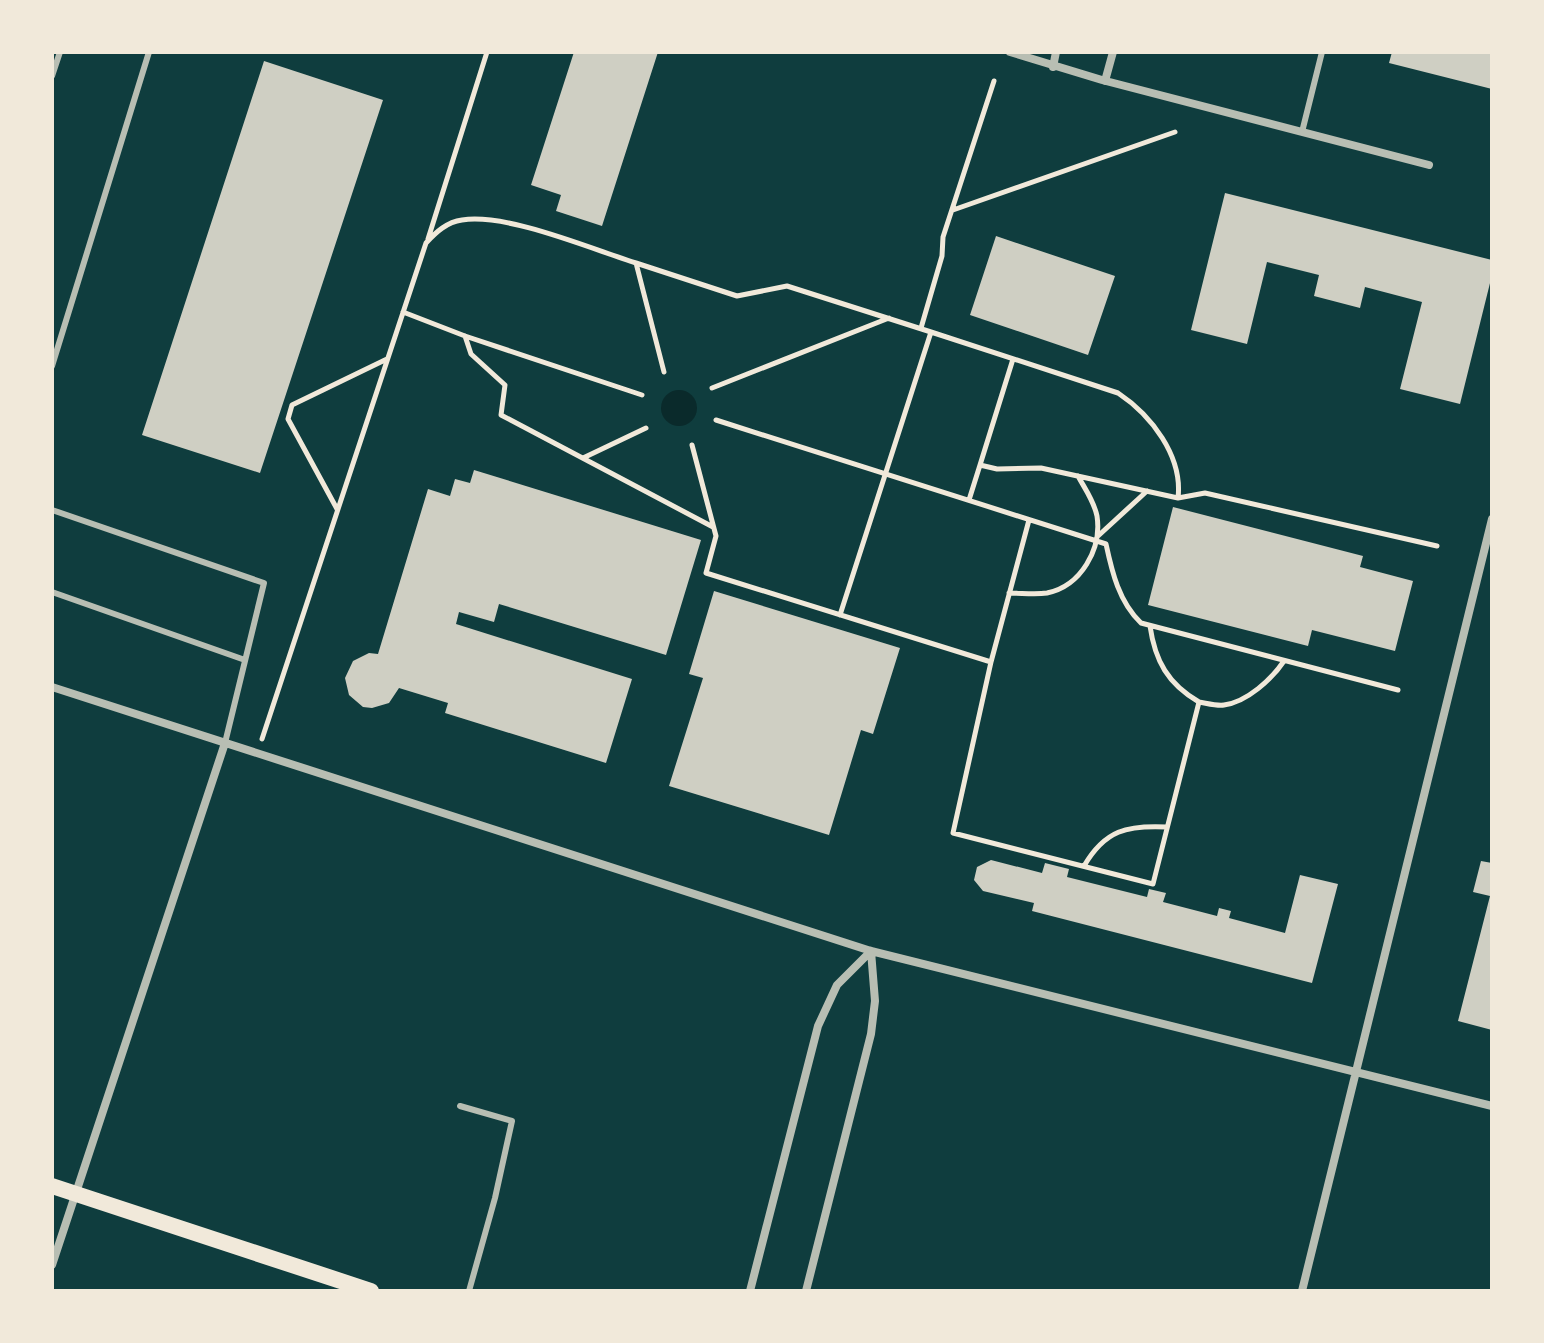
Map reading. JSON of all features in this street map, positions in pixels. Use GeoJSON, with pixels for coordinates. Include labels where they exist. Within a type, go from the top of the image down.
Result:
{"type":"FeatureCollection","features":[{"type":"Feature","properties":{"kind":"main road"},"geometry":{"type":"LineString","coordinates":[[52,1186],[371,1291]]}},
{"type":"Feature","properties":{"kind":"street"},"geometry":{"type":"LineString","coordinates":[[1010,52],[1053,67],[1429,165]]}},
{"type":"Feature","properties":{"kind":"street"},"geometry":{"type":"LineString","coordinates":[[1053,67],[1056,52]]}},
{"type":"Feature","properties":{"kind":"street"},"geometry":{"type":"LineString","coordinates":[[1105,81],[1113,52]]}},
{"type":"Feature","properties":{"kind":"street"},"geometry":{"type":"LineString","coordinates":[[1302,1291],[1492,519]]}},
{"type":"Feature","properties":{"kind":"street"},"geometry":{"type":"LineString","coordinates":[[52,687],[871,951],[1492,1106]]}},
{"type":"Feature","properties":{"kind":"street"},"geometry":{"type":"LineString","coordinates":[[52,1265],[225,743]]}},
{"type":"Feature","properties":{"kind":"street"},"geometry":{"type":"LineString","coordinates":[[750,1291],[818,1026],[837,985],[871,951]]}},
{"type":"Feature","properties":{"kind":"street"},"geometry":{"type":"LineString","coordinates":[[806,1291],[871,1034],[875,1001],[871,951]]}},
{"type":"Feature","properties":{"kind":"lane"},"geometry":{"type":"LineString","coordinates":[[52,76],[60,52]]}},
{"type":"Feature","properties":{"kind":"lane"},"geometry":{"type":"LineString","coordinates":[[52,366],[149,52]]}},
{"type":"Feature","properties":{"kind":"lane"},"geometry":{"type":"LineString","coordinates":[[1302,132],[1322,54]]}},
{"type":"Feature","properties":{"kind":"lane"},"geometry":{"type":"LineString","coordinates":[[52,510],[264,583],[225,743]]}},
{"type":"Feature","properties":{"kind":"lane"},"geometry":{"type":"LineString","coordinates":[[52,592],[245,660]]}},
{"type":"Feature","properties":{"kind":"lane"},"geometry":{"type":"LineString","coordinates":[[460,1106],[512,1121],[495,1198],[469,1291]]}},
{"type":"Feature","properties":{"kind":"path"},"geometry":{"type":"LineString","coordinates":[[257,754],[487,52]]}},
{"type":"Feature","properties":{"kind":"path"},"geometry":{"type":"LineString","coordinates":[[921,328],[942,256],[943,237],[994,81]]}},
{"type":"Feature","properties":{"kind":"path"},"geometry":{"type":"LineString","coordinates":[[952,210],[1175,132]]}},
{"type":"Feature","properties":{"kind":"path"},"geometry":{"type":"LineString","coordinates":[[426,243],[436,231],[459,220],[496,218],[737,296],[787,286],[1118,393],[1133,403],[1156,431],[1178,470],[1178,498]]}},
{"type":"Feature","properties":{"kind":"path"},"geometry":{"type":"LineString","coordinates":[[636,263],[664,372]]}},
{"type":"Feature","properties":{"kind":"path"},"geometry":{"type":"LineString","coordinates":[[403,312],[642,395]]}},
{"type":"Feature","properties":{"kind":"path"},"geometry":{"type":"LineString","coordinates":[[712,388],[889,318]]}},
{"type":"Feature","properties":{"kind":"path"},"geometry":{"type":"LineString","coordinates":[[840,615],[931,332]]}},
{"type":"Feature","properties":{"kind":"path"},"geometry":{"type":"LineString","coordinates":[[465,336],[471,354],[505,385],[501,415],[714,527]]}},
{"type":"Feature","properties":{"kind":"path"},"geometry":{"type":"LineString","coordinates":[[337,511],[288,419],[292,405],[388,358]]}},
{"type":"Feature","properties":{"kind":"path"},"geometry":{"type":"LineString","coordinates":[[969,500],[1013,358]]}},
{"type":"Feature","properties":{"kind":"path"},"geometry":{"type":"LineString","coordinates":[[716,420],[1097,539],[1106,544],[1114,581],[1133,615],[1141,623],[1398,690]]}},
{"type":"Feature","properties":{"kind":"path"},"geometry":{"type":"LineString","coordinates":[[583,458],[646,428]]}},
{"type":"Feature","properties":{"kind":"path"},"geometry":{"type":"LineString","coordinates":[[692,445],[716,536],[706,573],[991,662]]}},
{"type":"Feature","properties":{"kind":"path"},"geometry":{"type":"LineString","coordinates":[[980,465],[997,469],[1041,468],[1178,498],[1205,493],[1437,546]]}},
{"type":"Feature","properties":{"kind":"path"},"geometry":{"type":"LineString","coordinates":[[1009,593],[1050,592],[1080,574],[1090,559],[1097,539],[1096,513],[1078,475]]}},
{"type":"Feature","properties":{"kind":"path"},"geometry":{"type":"LineString","coordinates":[[1097,539],[1147,491]]}},
{"type":"Feature","properties":{"kind":"path"},"geometry":{"type":"LineString","coordinates":[[1029,520],[991,662],[953,833],[1153,884],[1199,702]]}},
{"type":"Feature","properties":{"kind":"path"},"geometry":{"type":"LineString","coordinates":[[1150,626],[1157,660],[1182,692],[1199,702],[1224,705],[1240,698],[1273,677],[1285,660]]}},
{"type":"Feature","properties":{"kind":"path"},"geometry":{"type":"LineString","coordinates":[[1084,866],[1094,848],[1112,834],[1129,828],[1167,827]]}},
{"type":"Feature","properties":{"kind":"water"},"geometry":{"type":"Polygon","coordinates":[[[679,390],[692,395],[697,408],[692,421],[679,426],[666,421],[661,408],[666,395],[679,390]]]}},
{"type":"Feature","properties":{"kind":"building"},"geometry":{"type":"Polygon","coordinates":[[[574,52],[658,52],[602,226],[556,211],[561,195],[531,185],[574,52]]]}},
{"type":"Feature","properties":{"kind":"building"},"geometry":{"type":"Polygon","coordinates":[[[1392,52],[1492,52],[1492,89],[1389,63],[1392,52]]]}},
{"type":"Feature","properties":{"kind":"building"},"geometry":{"type":"Polygon","coordinates":[[[264,61],[383,100],[260,473],[142,435],[264,61]]]}},
{"type":"Feature","properties":{"kind":"building"},"geometry":{"type":"Polygon","coordinates":[[[1225,193],[1492,260],[1492,275],[1460,404],[1400,389],[1422,302],[1365,287],[1360,308],[1314,296],[1319,275],[1267,262],[1247,344],[1191,330],[1225,193]]]}},
{"type":"Feature","properties":{"kind":"building"},"geometry":{"type":"Polygon","coordinates":[[[996,236],[1115,276],[1088,355],[970,315],[996,236]]]}},
{"type":"Feature","properties":{"kind":"building"},"geometry":{"type":"Polygon","coordinates":[[[474,470],[701,540],[666,655],[499,604],[494,622],[459,612],[456,624],[632,679],[606,763],[445,713],[448,703],[399,688],[389,703],[372,708],[363,707],[349,695],[345,678],[353,661],[369,653],[378,654],[428,489],[450,496],[455,479],[470,483],[474,470]]]}},
{"type":"Feature","properties":{"kind":"building"},"geometry":{"type":"Polygon","coordinates":[[[1173,507],[1363,556],[1360,567],[1413,581],[1395,651],[1312,630],[1308,646],[1148,605],[1173,507]]]}},
{"type":"Feature","properties":{"kind":"building"},"geometry":{"type":"Polygon","coordinates":[[[714,591],[900,648],[873,734],[861,730],[829,835],[669,786],[703,678],[689,674],[714,591]]]}},
{"type":"Feature","properties":{"kind":"building"},"geometry":{"type":"Polygon","coordinates":[[[991,860],[1042,873],[1045,863],[1069,869],[1067,877],[1147,897],[1149,889],[1166,893],[1163,902],[1217,916],[1219,908],[1231,911],[1229,918],[1285,933],[1300,875],[1338,884],[1312,983],[1032,911],[1034,903],[983,891],[974,880],[977,867],[991,860]]]}},
{"type":"Feature","properties":{"kind":"building"},"geometry":{"type":"Polygon","coordinates":[[[1481,861],[1492,863],[1492,1030],[1458,1021],[1490,896],[1473,892],[1481,861]]]}}]}
